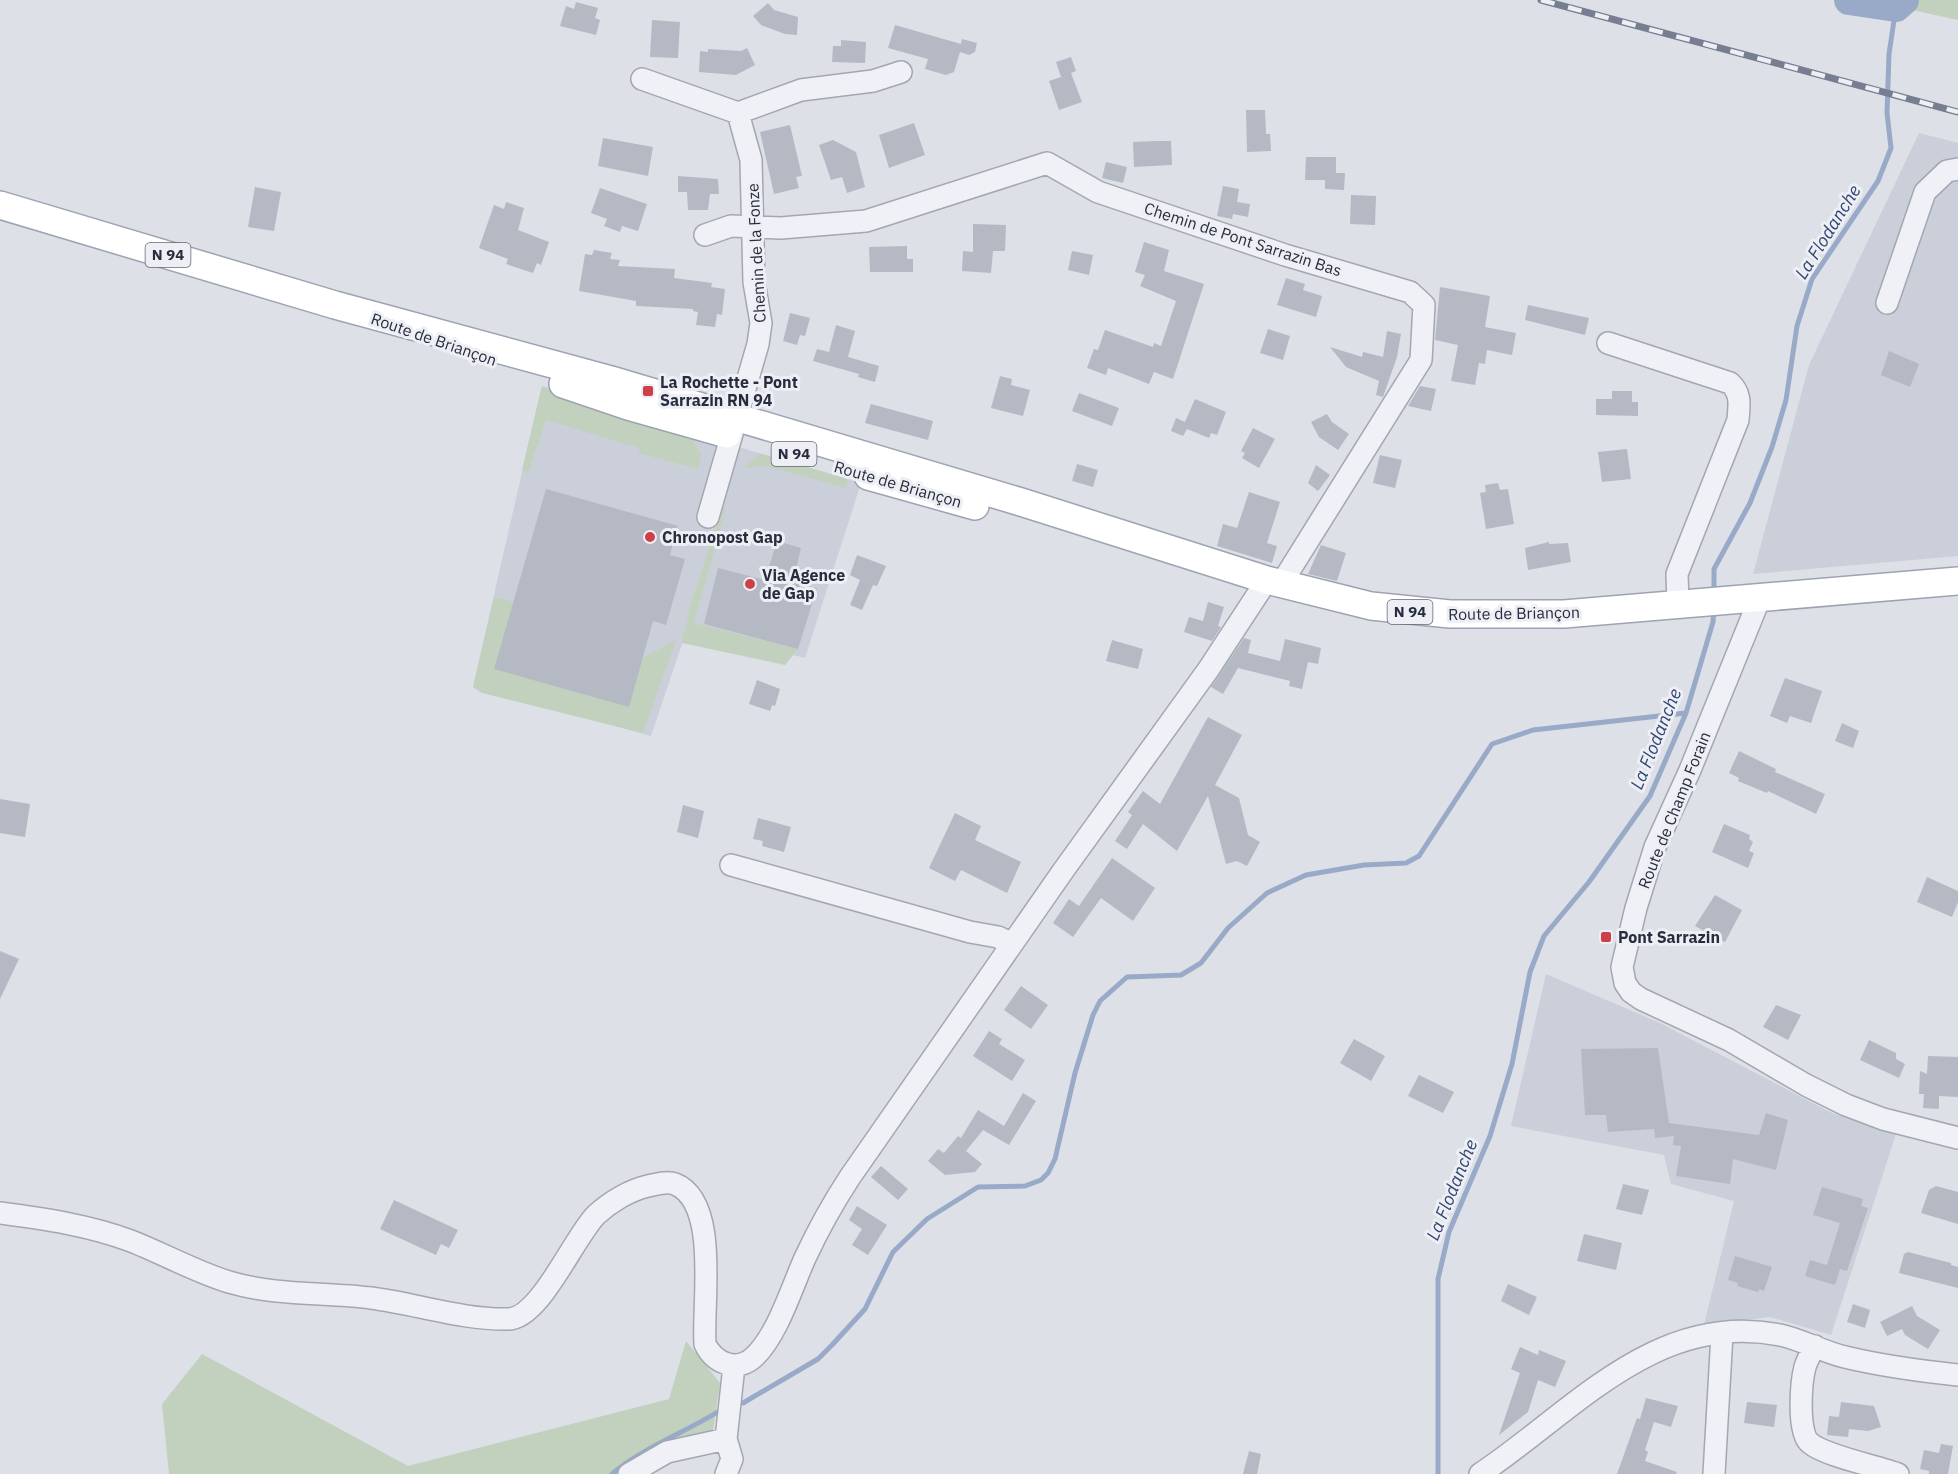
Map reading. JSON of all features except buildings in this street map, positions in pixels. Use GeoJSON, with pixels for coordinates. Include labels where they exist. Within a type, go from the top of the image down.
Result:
{"type":"FeatureCollection","features":[{"type":"Feature","properties":{"kind":"main road","name":"Route de Briançon"},"geometry":{"type":"LineString","coordinates":[[0,205],[335,305],[611,380],[734,426],[940,497],[1158,555],[1371,606],[1450,614],[1564,614],[1688,603]]}},
{"type":"Feature","properties":{"kind":"main road","name":"Route de Briançon"},"geometry":{"type":"LineString","coordinates":[[335,305],[628,406],[734,426],[906,467],[1270,581]]}},
{"type":"Feature","properties":{"kind":"main road","name":"N 94"},"geometry":{"type":"LineString","coordinates":[[1688,603],[1958,581]]}},
{"type":"Feature","properties":{"kind":"street"},"geometry":{"type":"LineString","coordinates":[[642,79],[738,113],[770,99],[801,90],[873,81],[901,72]]}},
{"type":"Feature","properties":{"kind":"street","name":"Chemin de la Fonze"},"geometry":{"type":"LineString","coordinates":[[708,517],[761,323],[754,282],[751,160],[738,113]]}},
{"type":"Feature","properties":{"kind":"street","name":"Chemin de Pont Sarrazin Bas"},"geometry":{"type":"LineString","coordinates":[[754,226],[781,228],[866,221],[1047,163],[1098,192],[1286,255],[1410,292],[1425,305],[1420,360],[1270,581]]}},
{"type":"Feature","properties":{"kind":"street"},"geometry":{"type":"LineString","coordinates":[[1887,303],[1925,192],[1947,171],[1958,169]]}},
{"type":"Feature","properties":{"kind":"street"},"geometry":{"type":"LineString","coordinates":[[705,235],[731,226],[754,226]]}},
{"type":"Feature","properties":{"kind":"street"},"geometry":{"type":"LineString","coordinates":[[1608,343],[1730,383],[1737,389],[1740,402],[1738,420],[1677,574],[1675,586],[1688,603]]}},
{"type":"Feature","properties":{"kind":"street"},"geometry":{"type":"LineString","coordinates":[[0,1213],[70,1223],[130,1241],[226,1281],[256,1290],[340,1294],[404,1302],[478,1318],[512,1319],[524,1313],[537,1300],[576,1240],[596,1215],[619,1199],[642,1188],[673,1183],[687,1191],[697,1203],[701,1219],[705,1241],[705,1344],[711,1356],[734,1366],[745,1364],[763,1346],[825,1216],[849,1177],[1270,581]]}},
{"type":"Feature","properties":{"kind":"street","name":"Route de Champ Forain"},"geometry":{"type":"LineString","coordinates":[[1757,596],[1757,605],[1645,877],[1625,951],[1622,968],[1625,983],[1631,992],[1641,999],[1729,1040],[1806,1085],[1846,1105],[1883,1119],[1958,1137]]}},
{"type":"Feature","properties":{"kind":"street"},"geometry":{"type":"LineString","coordinates":[[731,865],[970,932],[998,937],[1012,944]]}},
{"type":"Feature","properties":{"kind":"street"},"geometry":{"type":"LineString","coordinates":[[1480,1474],[1515,1451],[1603,1380],[1645,1356],[1677,1343],[1746,1331],[1769,1334],[1815,1346],[1843,1357],[1958,1375]]}},
{"type":"Feature","properties":{"kind":"street"},"geometry":{"type":"LineString","coordinates":[[1714,1474],[1722,1334]]}},
{"type":"Feature","properties":{"kind":"street"},"geometry":{"type":"LineString","coordinates":[[1815,1346],[1805,1367],[1801,1390],[1803,1430],[1809,1443],[1898,1474]]}},
{"type":"Feature","properties":{"kind":"street"},"geometry":{"type":"LineString","coordinates":[[726,1474],[732,1458],[726,1438],[734,1366]]}},
{"type":"Feature","properties":{"kind":"street"},"geometry":{"type":"LineString","coordinates":[[629,1474],[667,1452],[726,1438]]}},
{"type":"Feature","properties":{"kind":"shaded area"},"geometry":{"type":"Polygon","coordinates":[[[1919,133],[1958,143],[1958,556],[1753,574],[1809,365],[1919,133]]]}},
{"type":"Feature","properties":{"kind":"shaded area"},"geometry":{"type":"Polygon","coordinates":[[[541,389],[861,483],[805,658],[687,629],[651,736],[473,687],[541,389]]]}},
{"type":"Feature","properties":{"kind":"shaded area"},"geometry":{"type":"Polygon","coordinates":[[[1546,974],[1660,1023],[1832,1113],[1896,1134],[1831,1335],[1770,1317],[1704,1325],[1734,1201],[1671,1184],[1664,1155],[1511,1126],[1546,974]]]}},
{"type":"Feature","properties":{"kind":"green space"},"geometry":{"type":"Polygon","coordinates":[[[1866,0],[1958,0],[1958,20],[1866,0]]]}},
{"type":"Feature","properties":{"kind":"green space"},"geometry":{"type":"Polygon","coordinates":[[[542,386],[680,430],[693,440],[701,455],[698,469],[639,453],[639,448],[546,420],[528,473],[522,470],[542,386]]]}},
{"type":"Feature","properties":{"kind":"green space"},"geometry":{"type":"Polygon","coordinates":[[[763,454],[848,479],[846,488],[766,466],[744,468],[754,457],[763,454]]]}},
{"type":"Feature","properties":{"kind":"green space"},"geometry":{"type":"Polygon","coordinates":[[[726,508],[694,623],[798,649],[785,665],[682,643],[690,606],[722,509],[726,508]]]}},
{"type":"Feature","properties":{"kind":"green space"},"geometry":{"type":"Polygon","coordinates":[[[494,597],[514,602],[642,658],[676,640],[643,733],[482,693],[473,687],[494,597]]]}},
{"type":"Feature","properties":{"kind":"green space"},"geometry":{"type":"Polygon","coordinates":[[[686,1341],[720,1383],[713,1431],[671,1463],[652,1474],[169,1474],[162,1404],[202,1354],[408,1466],[669,1399],[686,1341]]]}},
{"type":"Feature","properties":{"kind":"waterway"},"geometry":{"type":"LineString","coordinates":[[1849,0],[1896,7],[1904,0]]}},
{"type":"Feature","properties":{"kind":"waterway","name":"La Flodanche"},"geometry":{"type":"LineString","coordinates":[[1714,593],[1714,569],[1750,503],[1772,447],[1786,400],[1797,326],[1812,279],[1878,181],[1891,148],[1887,113],[1889,54],[1896,7]]}},
{"type":"Feature","properties":{"kind":"waterway","name":"La Flodanche"},"geometry":{"type":"LineString","coordinates":[[1438,1474],[1438,1279],[1449,1232],[1490,1136],[1512,1064],[1530,972],[1544,936],[1589,882],[1650,796],[1686,713],[1713,622],[1714,609]]}},
{"type":"Feature","properties":{"kind":"waterway"},"geometry":{"type":"LineString","coordinates":[[743,1403],[818,1359],[865,1309],[893,1252],[927,1219],[978,1187],[1025,1186],[1041,1180],[1048,1173],[1055,1159],[1075,1073],[1093,1015],[1100,1001],[1127,977],[1181,975],[1201,963],[1228,928],[1267,893],[1306,875],[1364,865],[1406,863],[1419,856],[1492,744],[1533,730],[1686,713]]}},
{"type":"Feature","properties":{"kind":"waterway"},"geometry":{"type":"LineString","coordinates":[[612,1474],[651,1448],[721,1410]]}},
{"type":"Feature","properties":{"kind":"railway"},"geometry":{"type":"LineString","coordinates":[[1541,0],[1958,112]]}},
{"type":"Feature","properties":{"kind":"place","name":"La Rochette - Pont Sarrazin RN 94"},"geometry":{"type":"Point","coordinates":[648,391]}},
{"type":"Feature","properties":{"kind":"place","name":"Chronopost Gap"},"geometry":{"type":"Point","coordinates":[650,537]}},
{"type":"Feature","properties":{"kind":"place","name":"Via Agence de Gap"},"geometry":{"type":"Point","coordinates":[750,584]}},
{"type":"Feature","properties":{"kind":"place","name":"Pont Sarrazin"},"geometry":{"type":"Point","coordinates":[1606,937]}}]}
